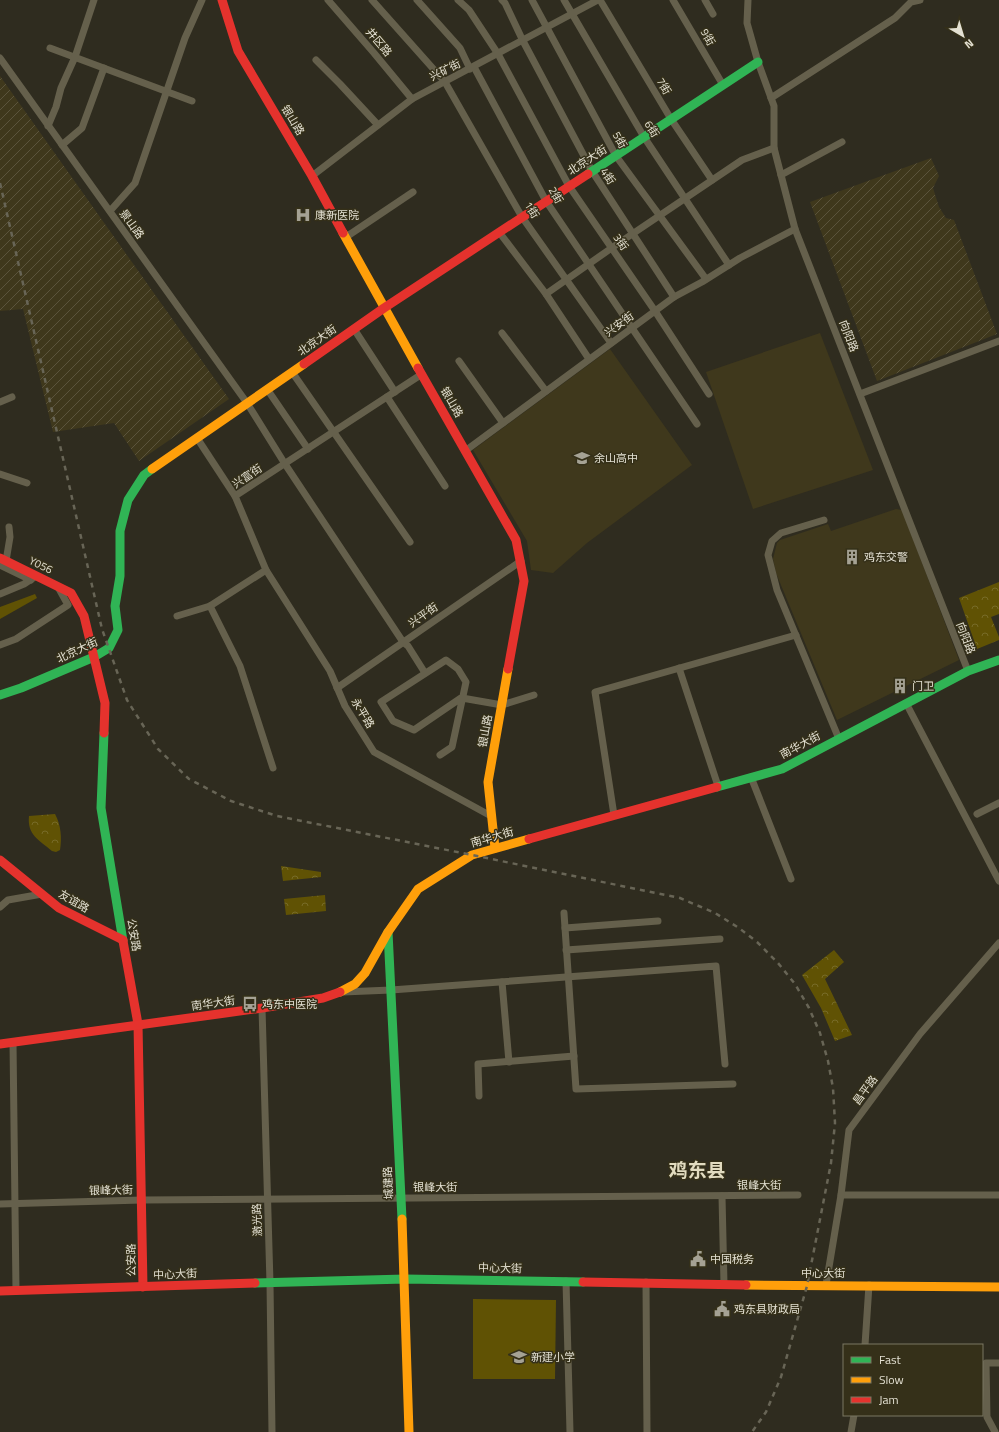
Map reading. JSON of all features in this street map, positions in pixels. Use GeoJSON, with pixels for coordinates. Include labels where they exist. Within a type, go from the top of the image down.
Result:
{"type":"FeatureCollection","features":[{"type":"Feature","properties":{"kind":"street"},"geometry":{"type":"LineString","coordinates":[[48,126],[56,107],[61,88],[75,57],[94,0]]}},
{"type":"Feature","properties":{"kind":"street"},"geometry":{"type":"LineString","coordinates":[[110,211],[135,183],[185,38],[202,0]]}},
{"type":"Feature","properties":{"kind":"street","name":"银山路"},"geometry":{"type":"LineString","coordinates":[[222,0],[238,51],[312,176],[384,308],[516,540],[524,581],[488,782],[495,848]]}},
{"type":"Feature","properties":{"kind":"street","name":"井区路"},"geometry":{"type":"LineString","coordinates":[[328,0],[412,99]]}},
{"type":"Feature","properties":{"kind":"street","name":"1街"},"geometry":{"type":"LineString","coordinates":[[372,0],[445,82],[522,217],[611,343]]}},
{"type":"Feature","properties":{"kind":"street","name":"2街"},"geometry":{"type":"LineString","coordinates":[[417,0],[460,48],[546,201],[697,424]]}},
{"type":"Feature","properties":{"kind":"street","name":"3街"},"geometry":{"type":"LineString","coordinates":[[458,0],[469,10],[498,54],[569,186],[655,311],[709,394]]}},
{"type":"Feature","properties":{"kind":"street","name":"4街"},"geometry":{"type":"LineString","coordinates":[[502,0],[505,3],[523,41],[592,172],[674,296]]}},
{"type":"Feature","properties":{"kind":"street","name":"5街"},"geometry":{"type":"LineString","coordinates":[[532,0],[616,156],[706,279]]}},
{"type":"Feature","properties":{"kind":"street","name":"6街"},"geometry":{"type":"LineString","coordinates":[[564,0],[644,137],[729,265]]}},
{"type":"Feature","properties":{"kind":"street","name":"兴矿街"},"geometry":{"type":"LineString","coordinates":[[312,176],[412,99],[599,0]]}},
{"type":"Feature","properties":{"kind":"street","name":"7街"},"geometry":{"type":"LineString","coordinates":[[599,0],[671,120],[712,180]]}},
{"type":"Feature","properties":{"kind":"street","name":"9街"},"geometry":{"type":"LineString","coordinates":[[673,0],[723,86]]}},
{"type":"Feature","properties":{"kind":"street"},"geometry":{"type":"LineString","coordinates":[[706,0],[713,14]]}},
{"type":"Feature","properties":{"kind":"street","name":"向阳路"},"geometry":{"type":"LineString","coordinates":[[748,0],[747,23],[758,62],[774,106],[774,148],[795,229],[968,671]]}},
{"type":"Feature","properties":{"kind":"street"},"geometry":{"type":"LineString","coordinates":[[771,98],[896,18],[911,2],[920,0]]}},
{"type":"Feature","properties":{"kind":"street"},"geometry":{"type":"LineString","coordinates":[[50,48],[192,101]]}},
{"type":"Feature","properties":{"kind":"street","name":"景山路"},"geometry":{"type":"LineString","coordinates":[[0,58],[247,403],[285,464],[425,673]]}},
{"type":"Feature","properties":{"kind":"street"},"geometry":{"type":"LineString","coordinates":[[316,60],[378,125]]}},
{"type":"Feature","properties":{"kind":"street","name":"北京大街"},"geometry":{"type":"LineString","coordinates":[[0,695],[21,688],[94,657],[109,648],[118,630],[115,606],[120,576],[120,531],[128,500],[144,475],[384,308],[758,62]]}},
{"type":"Feature","properties":{"kind":"street"},"geometry":{"type":"LineString","coordinates":[[62,145],[82,128],[104,68]]}},
{"type":"Feature","properties":{"kind":"street"},"geometry":{"type":"LineString","coordinates":[[781,175],[842,142]]}},
{"type":"Feature","properties":{"kind":"street"},"geometry":{"type":"LineString","coordinates":[[546,294],[633,233],[742,160],[774,148]]}},
{"type":"Feature","properties":{"kind":"street"},"geometry":{"type":"LineString","coordinates":[[346,237],[412,192]]}},
{"type":"Feature","properties":{"kind":"street","name":"兴安街"},"geometry":{"type":"LineString","coordinates":[[466,451],[674,296],[706,279],[740,258],[795,229]]}},
{"type":"Feature","properties":{"kind":"street"},"geometry":{"type":"LineString","coordinates":[[499,232],[546,294],[590,359]]}},
{"type":"Feature","properties":{"kind":"street"},"geometry":{"type":"LineString","coordinates":[[354,329],[395,392]]}},
{"type":"Feature","properties":{"kind":"street"},"geometry":{"type":"LineString","coordinates":[[502,333],[546,391]]}},
{"type":"Feature","properties":{"kind":"street"},"geometry":{"type":"LineString","coordinates":[[860,394],[999,341]]}},
{"type":"Feature","properties":{"kind":"street"},"geometry":{"type":"LineString","coordinates":[[458,360],[503,423]]}},
{"type":"Feature","properties":{"kind":"street"},"geometry":{"type":"LineString","coordinates":[[292,372],[410,542]]}},
{"type":"Feature","properties":{"kind":"street","name":"兴富街"},"geometry":{"type":"LineString","coordinates":[[266,570],[235,496],[422,374]]}},
{"type":"Feature","properties":{"kind":"street"},"geometry":{"type":"LineString","coordinates":[[267,389],[308,449]]}},
{"type":"Feature","properties":{"kind":"street"},"geometry":{"type":"LineString","coordinates":[[0,402],[12,397]]}},
{"type":"Feature","properties":{"kind":"street"},"geometry":{"type":"LineString","coordinates":[[387,397],[445,486]]}},
{"type":"Feature","properties":{"kind":"street"},"geometry":{"type":"LineString","coordinates":[[197,438],[235,496]]}},
{"type":"Feature","properties":{"kind":"street"},"geometry":{"type":"LineString","coordinates":[[0,474],[27,483]]}},
{"type":"Feature","properties":{"kind":"street"},"geometry":{"type":"LineString","coordinates":[[824,520],[781,533],[772,541],[768,555],[777,590],[838,739]]}},
{"type":"Feature","properties":{"kind":"street"},"geometry":{"type":"LineString","coordinates":[[2,561],[10,537],[9,527]]}},
{"type":"Feature","properties":{"kind":"street","name":"Y056"},"geometry":{"type":"LineString","coordinates":[[2,561],[33,578],[71,593]]}},
{"type":"Feature","properties":{"kind":"street","name":"兴平街"},"geometry":{"type":"LineString","coordinates":[[337,688],[520,561]]}},
{"type":"Feature","properties":{"kind":"street"},"geometry":{"type":"LineString","coordinates":[[177,616],[210,606],[266,570]]}},
{"type":"Feature","properties":{"kind":"street","name":"永平路"},"geometry":{"type":"LineString","coordinates":[[266,570],[330,671],[345,706],[374,752],[492,816]]}},
{"type":"Feature","properties":{"kind":"street"},"geometry":{"type":"LineString","coordinates":[[0,594],[24,584],[33,578]]}},
{"type":"Feature","properties":{"kind":"street"},"geometry":{"type":"LineString","coordinates":[[0,645],[16,639],[68,605],[58,587]]}},
{"type":"Feature","properties":{"kind":"street","name":"公安路"},"geometry":{"type":"LineString","coordinates":[[71,593],[84,616],[105,703],[101,808],[138,1024],[143,1287]]}},
{"type":"Feature","properties":{"kind":"street"},"geometry":{"type":"LineString","coordinates":[[210,606],[240,666],[273,768]]}},
{"type":"Feature","properties":{"kind":"street"},"geometry":{"type":"LineString","coordinates":[[614,815],[594,692],[796,635]]}},
{"type":"Feature","properties":{"kind":"street"},"geometry":{"type":"LineString","coordinates":[[440,755],[452,747],[462,698],[466,682],[458,669],[446,660],[381,702],[393,721],[414,730],[461,698],[462,698],[502,705],[534,695]]}},
{"type":"Feature","properties":{"kind":"street","name":"南华大街"},"geometry":{"type":"LineString","coordinates":[[0,1044],[262,1008],[323,998],[340,992],[355,984],[365,973],[388,932],[418,889],[472,855],[782,769],[968,671],[999,660]]}},
{"type":"Feature","properties":{"kind":"street"},"geometry":{"type":"LineString","coordinates":[[679,668],[718,786]]}},
{"type":"Feature","properties":{"kind":"street"},"geometry":{"type":"LineString","coordinates":[[906,703],[999,881]]}},
{"type":"Feature","properties":{"kind":"street"},"geometry":{"type":"LineString","coordinates":[[752,777],[791,879]]}},
{"type":"Feature","properties":{"kind":"street"},"geometry":{"type":"LineString","coordinates":[[977,814],[999,803]]}},
{"type":"Feature","properties":{"kind":"street","name":"友谊路"},"geometry":{"type":"LineString","coordinates":[[0,860],[59,908],[123,940]]}},
{"type":"Feature","properties":{"kind":"street"},"geometry":{"type":"LineString","coordinates":[[0,907],[8,900],[42,894]]}},
{"type":"Feature","properties":{"kind":"street"},"geometry":{"type":"LineString","coordinates":[[564,913],[576,1089],[733,1084]]}},
{"type":"Feature","properties":{"kind":"street"},"geometry":{"type":"LineString","coordinates":[[565,928],[658,921]]}},
{"type":"Feature","properties":{"kind":"street","name":"城建路"},"geometry":{"type":"LineString","coordinates":[[388,932],[405,1279],[409,1432]]}},
{"type":"Feature","properties":{"kind":"street"},"geometry":{"type":"LineString","coordinates":[[566,950],[720,940]]}},
{"type":"Feature","properties":{"kind":"street","name":"昌平路"},"geometry":{"type":"LineString","coordinates":[[826,1285],[841,1195],[849,1130],[920,1034],[999,943]]}},
{"type":"Feature","properties":{"kind":"street"},"geometry":{"type":"LineString","coordinates":[[340,992],[390,990],[716,966],[725,1064]]}},
{"type":"Feature","properties":{"kind":"street"},"geometry":{"type":"LineString","coordinates":[[502,982],[508,1062]]}},
{"type":"Feature","properties":{"kind":"street","name":"激光路"},"geometry":{"type":"LineString","coordinates":[[262,1008],[270,1283],[272,1432]]}},
{"type":"Feature","properties":{"kind":"street"},"geometry":{"type":"LineString","coordinates":[[13,1042],[16,1291]]}},
{"type":"Feature","properties":{"kind":"street"},"geometry":{"type":"LineString","coordinates":[[479,1096],[478,1064],[574,1056]]}},
{"type":"Feature","properties":{"kind":"street","name":"银峰大街"},"geometry":{"type":"LineString","coordinates":[[0,1204],[142,1200],[798,1195]]}},
{"type":"Feature","properties":{"kind":"street"},"geometry":{"type":"LineString","coordinates":[[841,1195],[999,1195]]}},
{"type":"Feature","properties":{"kind":"street"},"geometry":{"type":"LineString","coordinates":[[722,1196],[724,1284]]}},
{"type":"Feature","properties":{"kind":"street","name":"中心大街"},"geometry":{"type":"LineString","coordinates":[[0,1291],[405,1279],[999,1287]]}},
{"type":"Feature","properties":{"kind":"street"},"geometry":{"type":"LineString","coordinates":[[566,1281],[570,1432]]}},
{"type":"Feature","properties":{"kind":"street"},"geometry":{"type":"LineString","coordinates":[[646,1282],[647,1432]]}},
{"type":"Feature","properties":{"kind":"street"},"geometry":{"type":"LineString","coordinates":[[865,1344],[869,1285]]}},
{"type":"Feature","properties":{"kind":"street"},"geometry":{"type":"LineString","coordinates":[[995,1432],[987,1417],[986,1363],[999,1363]]}},
{"type":"Feature","properties":{"kind":"street"},"geometry":{"type":"LineString","coordinates":[[851,1432],[854,1416]]}},
{"type":"Feature","properties":{"kind":"shaded area"},"geometry":{"type":"Polygon","coordinates":[[[0,76],[229,399],[139,461],[114,423],[53,432],[23,309],[0,311],[0,76]]]}},
{"type":"Feature","properties":{"kind":"shaded area"},"geometry":{"type":"Polygon","coordinates":[[[931,158],[939,176],[933,188],[939,207],[946,218],[954,220],[997,334],[877,381],[810,202],[931,158]]]}},
{"type":"Feature","properties":{"kind":"shaded area"},"geometry":{"type":"Polygon","coordinates":[[[820,333],[873,470],[753,509],[706,372],[820,333]]]}},
{"type":"Feature","properties":{"kind":"shaded area","name":"余山高中"},"geometry":{"type":"Polygon","coordinates":[[[610,349],[692,465],[587,543],[553,573],[531,570],[527,541],[473,450],[610,349]]]}},
{"type":"Feature","properties":{"kind":"shaded area"},"geometry":{"type":"Polygon","coordinates":[[[896,509],[902,510],[959,660],[837,720],[776,573],[773,559],[777,543],[780,540],[828,524],[831,531],[896,509]]]}},
{"type":"Feature","properties":{"kind":"green space"},"geometry":{"type":"Polygon","coordinates":[[[999,582],[999,614],[991,617],[999,640],[977,649],[959,598],[999,582]]]}},
{"type":"Feature","properties":{"kind":"green space"},"geometry":{"type":"Polygon","coordinates":[[[35,594],[37,598],[0,619],[0,607],[35,594]]]}},
{"type":"Feature","properties":{"kind":"green space"},"geometry":{"type":"Polygon","coordinates":[[[55,814],[59,823],[61,836],[60,850],[56,852],[52,851],[38,840],[32,833],[29,823],[29,816],[55,814]]]}},
{"type":"Feature","properties":{"kind":"green space"},"geometry":{"type":"Polygon","coordinates":[[[281,866],[321,872],[321,877],[283,881],[281,866]]]}},
{"type":"Feature","properties":{"kind":"green space"},"geometry":{"type":"Polygon","coordinates":[[[325,895],[326,911],[286,915],[284,899],[325,895]]]}},
{"type":"Feature","properties":{"kind":"green space"},"geometry":{"type":"Polygon","coordinates":[[[834,950],[844,962],[825,979],[852,1035],[835,1041],[821,1008],[802,975],[834,950]]]}},
{"type":"Feature","properties":{"kind":"green space"},"geometry":{"type":"Polygon","coordinates":[[[473,1299],[556,1300],[555,1379],[473,1379],[473,1299]]]}},
{"type":"Feature","properties":{"kind":"railway"},"geometry":{"type":"LineString","coordinates":[[0,183],[102,629],[127,700],[158,749],[189,779],[231,801],[277,816],[680,898],[715,913],[739,928],[757,942],[778,963],[795,984],[809,1008],[820,1033],[828,1061],[833,1088],[835,1123],[831,1163],[807,1286],[781,1377],[766,1412],[752,1432]]}},
{"type":"Feature","properties":{"kind":"traffic: fast"},"geometry":{"type":"LineString","coordinates":[[588,174],[758,62]]}},
{"type":"Feature","properties":{"kind":"traffic: fast"},"geometry":{"type":"LineString","coordinates":[[0,695],[21,688],[94,657],[109,648],[118,630],[115,606],[120,576],[120,531],[128,500],[144,475],[152,469]]}},
{"type":"Feature","properties":{"kind":"traffic: fast"},"geometry":{"type":"LineString","coordinates":[[717,787],[782,769],[968,671],[999,660]]}},
{"type":"Feature","properties":{"kind":"traffic: fast"},"geometry":{"type":"LineString","coordinates":[[104,733],[101,808],[123,941]]}},
{"type":"Feature","properties":{"kind":"traffic: fast"},"geometry":{"type":"LineString","coordinates":[[388,932],[402,1219]]}},
{"type":"Feature","properties":{"kind":"traffic: fast"},"geometry":{"type":"LineString","coordinates":[[255,1283],[405,1279],[583,1282]]}},
{"type":"Feature","properties":{"kind":"traffic: slow"},"geometry":{"type":"LineString","coordinates":[[343,233],[418,368]]}},
{"type":"Feature","properties":{"kind":"traffic: slow"},"geometry":{"type":"LineString","coordinates":[[152,469],[304,364]]}},
{"type":"Feature","properties":{"kind":"traffic: slow"},"geometry":{"type":"LineString","coordinates":[[495,848],[488,782],[508,669]]}},
{"type":"Feature","properties":{"kind":"traffic: slow"},"geometry":{"type":"LineString","coordinates":[[340,992],[355,984],[365,973],[388,932],[418,889],[472,855],[529,839]]}},
{"type":"Feature","properties":{"kind":"traffic: slow"},"geometry":{"type":"LineString","coordinates":[[402,1219],[409,1432]]}},
{"type":"Feature","properties":{"kind":"traffic: slow"},"geometry":{"type":"LineString","coordinates":[[746,1285],[999,1287]]}},
{"type":"Feature","properties":{"kind":"traffic: jam"},"geometry":{"type":"LineString","coordinates":[[222,0],[238,51],[312,176],[343,233]]}},
{"type":"Feature","properties":{"kind":"traffic: jam"},"geometry":{"type":"LineString","coordinates":[[304,364],[384,308],[588,174]]}},
{"type":"Feature","properties":{"kind":"traffic: jam"},"geometry":{"type":"LineString","coordinates":[[418,368],[516,540],[524,581],[508,669]]}},
{"type":"Feature","properties":{"kind":"traffic: jam"},"geometry":{"type":"LineString","coordinates":[[0,558],[71,593],[84,616],[105,703],[104,733]]}},
{"type":"Feature","properties":{"kind":"traffic: jam"},"geometry":{"type":"LineString","coordinates":[[529,839],[717,787]]}},
{"type":"Feature","properties":{"kind":"traffic: jam"},"geometry":{"type":"LineString","coordinates":[[0,860],[59,908],[123,940]]}},
{"type":"Feature","properties":{"kind":"traffic: jam"},"geometry":{"type":"LineString","coordinates":[[123,941],[138,1024],[143,1287]]}},
{"type":"Feature","properties":{"kind":"traffic: jam"},"geometry":{"type":"LineString","coordinates":[[0,1044],[262,1008],[323,998],[340,992]]}},
{"type":"Feature","properties":{"kind":"traffic: jam"},"geometry":{"type":"LineString","coordinates":[[583,1282],[746,1285]]}},
{"type":"Feature","properties":{"kind":"traffic: jam"},"geometry":{"type":"LineString","coordinates":[[0,1291],[255,1283]]}},
{"type":"Feature","properties":{"kind":"place","name":"康新医院"},"geometry":{"type":"Point","coordinates":[303,215]}},
{"type":"Feature","properties":{"kind":"place","name":"余山高中"},"geometry":{"type":"Point","coordinates":[582,458]}},
{"type":"Feature","properties":{"kind":"place","name":"鸡东交警"},"geometry":{"type":"Point","coordinates":[852,557]}},
{"type":"Feature","properties":{"kind":"place","name":"门卫"},"geometry":{"type":"Point","coordinates":[900,686]}},
{"type":"Feature","properties":{"kind":"place","name":"鸡东中医院"},"geometry":{"type":"Point","coordinates":[250,1004]}},
{"type":"Feature","properties":{"kind":"place","name":"中国税务"},"geometry":{"type":"Point","coordinates":[698,1259]}},
{"type":"Feature","properties":{"kind":"place","name":"鸡东县财政局"},"geometry":{"type":"Point","coordinates":[722,1309]}},
{"type":"Feature","properties":{"kind":"place","name":"新建小学"},"geometry":{"type":"Point","coordinates":[519,1357]}},
{"type":"Feature","properties":{"kind":"district","name":"鸡东县"},"geometry":{"type":"Point","coordinates":[697,1170]}}]}
